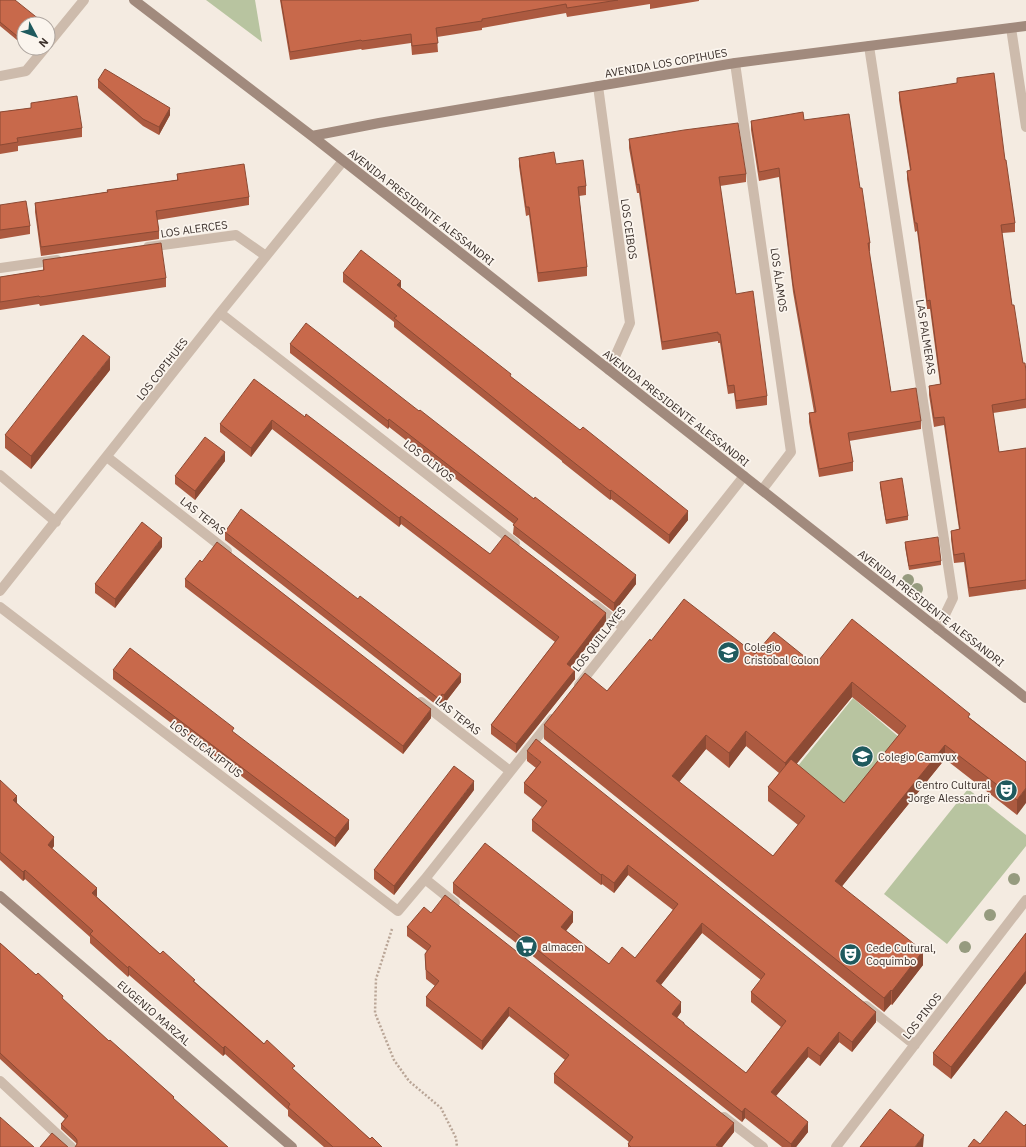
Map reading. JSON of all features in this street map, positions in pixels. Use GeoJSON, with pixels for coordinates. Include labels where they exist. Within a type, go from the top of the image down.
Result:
{"type":"FeatureCollection","features":[{"type":"Feature","properties":{"kind":"main road","name":"AVENIDA PRESIDENTE ALESSANDRI"},"geometry":{"type":"LineString","coordinates":[[134,0],[312,136],[1026,698]]}},
{"type":"Feature","properties":{"kind":"main road","name":"AVENIDA LOS COPIHUES"},"geometry":{"type":"LineString","coordinates":[[312,136],[379,123],[736,63],[1026,26]]}},
{"type":"Feature","properties":{"kind":"main road","name":"EUGENIO MARZAL"},"geometry":{"type":"LineString","coordinates":[[0,896],[292,1147]]}},
{"type":"Feature","properties":{"kind":"street"},"geometry":{"type":"LineString","coordinates":[[56,34],[84,0]]}},
{"type":"Feature","properties":{"kind":"street"},"geometry":{"type":"LineString","coordinates":[[1011,28],[1026,127]]}},
{"type":"Feature","properties":{"kind":"street","name":"LAS PALMERAS"},"geometry":{"type":"LineString","coordinates":[[869,46],[953,598],[938,629]]}},
{"type":"Feature","properties":{"kind":"street"},"geometry":{"type":"LineString","coordinates":[[0,76],[26,71],[38,56]]}},
{"type":"Feature","properties":{"kind":"street","name":"LOS ÁLAMOS"},"geometry":{"type":"LineString","coordinates":[[736,63],[791,452],[762,490]]}},
{"type":"Feature","properties":{"kind":"street","name":"LOS CEIBOS"},"geometry":{"type":"LineString","coordinates":[[598,86],[630,323],[609,370]]}},
{"type":"Feature","properties":{"kind":"street","name":"LOS COPIHUES"},"geometry":{"type":"LineString","coordinates":[[0,591],[220,313],[343,161]]}},
{"type":"Feature","properties":{"kind":"street","name":"LOS ALERCES"},"geometry":{"type":"LineString","coordinates":[[142,248],[236,235],[266,256]]}},
{"type":"Feature","properties":{"kind":"street"},"geometry":{"type":"LineString","coordinates":[[0,268],[63,259]]}},
{"type":"Feature","properties":{"kind":"street","name":"LOS OLIVOS"},"geometry":{"type":"LineString","coordinates":[[220,313],[523,549]]}},
{"type":"Feature","properties":{"kind":"street","name":"LAS TEPAS"},"geometry":{"type":"LineString","coordinates":[[107,457],[233,555]]}},
{"type":"Feature","properties":{"kind":"street"},"geometry":{"type":"LineString","coordinates":[[0,475],[56,522]]}},
{"type":"Feature","properties":{"kind":"street","name":"LOS QUILLAYES"},"geometry":{"type":"LineString","coordinates":[[574,690],[744,476]]}},
{"type":"Feature","properties":{"kind":"street"},"geometry":{"type":"LineString","coordinates":[[586,598],[624,628]]}},
{"type":"Feature","properties":{"kind":"street","name":"LOS EUCALIPTUS"},"geometry":{"type":"LineString","coordinates":[[0,607],[398,911]]}},
{"type":"Feature","properties":{"kind":"street","name":"LAS TEPAS"},"geometry":{"type":"LineString","coordinates":[[416,698],[510,771]]}},
{"type":"Feature","properties":{"kind":"street"},"geometry":{"type":"LineString","coordinates":[[398,911],[510,771],[538,743],[560,709]]}},
{"type":"Feature","properties":{"kind":"street"},"geometry":{"type":"LineString","coordinates":[[425,879],[462,909]]}},
{"type":"Feature","properties":{"kind":"street","name":"LOS PINOS"},"geometry":{"type":"LineString","coordinates":[[836,1147],[1026,900]]}},
{"type":"Feature","properties":{"kind":"street"},"geometry":{"type":"LineString","coordinates":[[859,1000],[915,1045]]}},
{"type":"Feature","properties":{"kind":"street"},"geometry":{"type":"LineString","coordinates":[[0,1081],[71,1147]]}},
{"type":"Feature","properties":{"kind":"street"},"geometry":{"type":"LineString","coordinates":[[719,1112],[762,1147]]}},
{"type":"Feature","properties":{"kind":"path"},"geometry":{"type":"LineString","coordinates":[[398,911],[376,979],[375,1013],[394,1060],[409,1081],[441,1108],[456,1138],[457,1147]]}},
{"type":"Feature","properties":{"kind":"green space"},"geometry":{"type":"Polygon","coordinates":[[[206,0],[255,0],[262,42],[206,0]]]}},
{"type":"Feature","properties":{"kind":"green space"},"geometry":{"type":"Polygon","coordinates":[[[853,698],[900,738],[846,806],[797,767],[853,698]]]}},
{"type":"Feature","properties":{"kind":"green space"},"geometry":{"type":"Polygon","coordinates":[[[968,789],[1026,835],[1026,846],[947,944],[884,894],[968,789]]]}},
{"type":"Feature","properties":{"kind":"building"},"geometry":{"type":"Polygon","coordinates":[[[0,0],[15,0],[35,16],[16,16],[16,35],[0,22],[0,0]]]}},
{"type":"Feature","properties":{"kind":"building"},"geometry":{"type":"Polygon","coordinates":[[[281,0],[618,0],[567,8],[566,4],[482,19],[482,21],[436,28],[438,43],[412,46],[411,34],[361,40],[290,52],[281,0]]]}},
{"type":"Feature","properties":{"kind":"building"},"geometry":{"type":"Polygon","coordinates":[[[105,69],[170,108],[159,127],[143,119],[98,80],[105,69]]]}},
{"type":"Feature","properties":{"kind":"building"},"geometry":{"type":"Polygon","coordinates":[[[994,73],[1015,223],[1001,225],[1012,305],[1014,305],[1023,363],[1025,363],[1026,399],[992,405],[999,452],[1026,448],[1026,580],[969,588],[964,553],[954,555],[951,531],[960,529],[944,417],[934,418],[929,386],[941,384],[930,300],[927,301],[917,223],[915,223],[907,171],[911,170],[899,92],[957,83],[957,78],[994,73]]]}},
{"type":"Feature","properties":{"kind":"building"},"geometry":{"type":"Polygon","coordinates":[[[77,96],[82,128],[17,138],[18,142],[0,145],[0,112],[31,108],[31,103],[77,96]]]}},
{"type":"Feature","properties":{"kind":"building"},"geometry":{"type":"Polygon","coordinates":[[[803,112],[804,120],[849,114],[860,188],[862,188],[870,243],[868,243],[891,392],[916,388],[921,421],[848,433],[853,462],[819,469],[809,413],[816,412],[793,284],[779,168],[759,172],[751,121],[803,112]]]}},
{"type":"Feature","properties":{"kind":"building"},"geometry":{"type":"Polygon","coordinates":[[[738,123],[746,174],[719,177],[736,294],[753,291],[767,396],[736,401],[734,385],[728,386],[720,334],[718,334],[718,332],[662,342],[639,184],[637,185],[629,139],[738,123]]]}},
{"type":"Feature","properties":{"kind":"building"},"geometry":{"type":"Polygon","coordinates":[[[554,152],[556,164],[583,160],[586,186],[578,187],[587,267],[538,273],[529,207],[526,207],[519,158],[554,152]]]}},
{"type":"Feature","properties":{"kind":"building"},"geometry":{"type":"Polygon","coordinates":[[[244,164],[249,197],[156,211],[159,231],[41,247],[35,203],[108,192],[107,190],[178,180],[177,174],[244,164]]]}},
{"type":"Feature","properties":{"kind":"building"},"geometry":{"type":"Polygon","coordinates":[[[26,201],[30,226],[0,230],[0,205],[26,201]]]}},
{"type":"Feature","properties":{"kind":"building"},"geometry":{"type":"Polygon","coordinates":[[[161,243],[166,278],[0,302],[0,277],[44,270],[43,260],[161,243]]]}},
{"type":"Feature","properties":{"kind":"building"},"geometry":{"type":"Polygon","coordinates":[[[361,250],[401,281],[397,285],[511,374],[510,376],[580,430],[583,427],[688,511],[669,535],[611,490],[610,491],[394,318],[397,316],[343,273],[361,250]]]}},
{"type":"Feature","properties":{"kind":"building"},"geometry":{"type":"Polygon","coordinates":[[[306,323],[534,499],[535,497],[636,575],[614,603],[513,525],[518,519],[389,419],[388,421],[290,344],[306,323]]]}},
{"type":"Feature","properties":{"kind":"building"},"geometry":{"type":"Polygon","coordinates":[[[83,335],[110,357],[31,456],[5,435],[83,335]]]}},
{"type":"Feature","properties":{"kind":"building"},"geometry":{"type":"Polygon","coordinates":[[[254,379],[305,417],[306,414],[490,554],[505,535],[606,613],[567,664],[575,670],[516,744],[491,725],[559,637],[401,516],[399,518],[272,420],[251,448],[220,424],[254,379]]]}},
{"type":"Feature","properties":{"kind":"building"},"geometry":{"type":"Polygon","coordinates":[[[205,437],[225,452],[195,491],[175,476],[205,437]]]}},
{"type":"Feature","properties":{"kind":"building"},"geometry":{"type":"Polygon","coordinates":[[[902,478],[908,516],[886,520],[880,482],[902,478]]]}},
{"type":"Feature","properties":{"kind":"building"},"geometry":{"type":"Polygon","coordinates":[[[241,509],[358,599],[360,596],[461,674],[444,695],[442,694],[439,699],[225,532],[241,509]]]}},
{"type":"Feature","properties":{"kind":"building"},"geometry":{"type":"Polygon","coordinates":[[[142,522],[162,538],[115,599],[95,584],[142,522]]]}},
{"type":"Feature","properties":{"kind":"building"},"geometry":{"type":"Polygon","coordinates":[[[938,537],[941,561],[909,566],[905,542],[938,537]]]}},
{"type":"Feature","properties":{"kind":"building"},"geometry":{"type":"Polygon","coordinates":[[[217,542],[431,709],[403,746],[185,579],[200,560],[202,562],[217,542]]]}},
{"type":"Feature","properties":{"kind":"building"},"geometry":{"type":"Polygon","coordinates":[[[684,599],[755,654],[774,632],[815,665],[852,619],[970,714],[968,717],[1026,762],[1026,788],[1017,800],[945,745],[835,881],[923,951],[892,991],[891,990],[884,998],[544,725],[585,673],[607,691],[650,639],[651,641],[684,599]],[[852,682],[785,763],[746,731],[729,753],[706,735],[672,776],[773,856],[805,816],[768,787],[791,759],[844,803],[906,726],[852,682]]]}},
{"type":"Feature","properties":{"kind":"building"},"geometry":{"type":"Polygon","coordinates":[[[130,648],[234,728],[232,731],[349,820],[335,838],[113,670],[130,648]]]}},
{"type":"Feature","properties":{"kind":"building"},"geometry":{"type":"Polygon","coordinates":[[[536,739],[876,1012],[852,1042],[839,1032],[820,1056],[808,1047],[771,1092],[808,1122],[791,1144],[745,1108],[742,1112],[453,883],[485,843],[573,912],[561,927],[609,964],[622,947],[635,958],[678,904],[628,865],[614,883],[602,874],[601,875],[532,820],[547,801],[524,783],[541,762],[527,751],[536,739]],[[702,923],[656,981],[681,1002],[672,1014],[746,1073],[786,1021],[751,992],[765,974],[702,923]]]}},
{"type":"Feature","properties":{"kind":"building"},"geometry":{"type":"Polygon","coordinates":[[[454,766],[474,781],[394,886],[374,870],[454,766]]]}},
{"type":"Feature","properties":{"kind":"building"},"geometry":{"type":"Polygon","coordinates":[[[0,780],[17,796],[13,800],[54,837],[48,845],[97,888],[92,893],[160,954],[163,951],[195,980],[193,981],[264,1044],[267,1040],[295,1066],[292,1068],[370,1139],[372,1137],[382,1147],[333,1147],[288,1107],[290,1104],[225,1046],[223,1048],[129,966],[128,968],[90,934],[93,931],[25,870],[23,872],[0,852],[0,780]]]}},
{"type":"Feature","properties":{"kind":"building"},"geometry":{"type":"Polygon","coordinates":[[[445,895],[734,1123],[716,1145],[719,1147],[631,1147],[628,1144],[633,1137],[554,1074],[569,1055],[509,1007],[482,1041],[426,997],[439,981],[426,970],[425,954],[431,946],[407,927],[424,907],[431,913],[445,895]]]}},
{"type":"Feature","properties":{"kind":"building"},"geometry":{"type":"Polygon","coordinates":[[[1026,933],[1026,971],[951,1067],[933,1053],[1026,933]]]}},
{"type":"Feature","properties":{"kind":"building"},"geometry":{"type":"Polygon","coordinates":[[[0,943],[36,975],[38,973],[63,996],[62,998],[228,1147],[75,1147],[77,1140],[61,1124],[68,1116],[0,1053],[0,943]]]}},
{"type":"Feature","properties":{"kind":"building"},"geometry":{"type":"Polygon","coordinates":[[[890,1109],[924,1135],[915,1147],[860,1147],[890,1109]]]}},
{"type":"Feature","properties":{"kind":"building"},"geometry":{"type":"Polygon","coordinates":[[[1006,1111],[1024,1126],[1026,1124],[1026,1147],[968,1147],[974,1139],[980,1144],[1006,1111]]]}},
{"type":"Feature","properties":{"kind":"building"},"geometry":{"type":"Polygon","coordinates":[[[0,1117],[34,1147],[0,1147],[0,1117]]]}},
{"type":"Feature","properties":{"kind":"building"},"geometry":{"type":"Polygon","coordinates":[[[52,1133],[68,1147],[40,1147],[52,1133]]]}},
{"type":"Feature","properties":{"kind":"place","name":"Colegio Cristobal Colon"},"geometry":{"type":"Point","coordinates":[729,653]}},
{"type":"Feature","properties":{"kind":"place","name":"Colegio Camvux"},"geometry":{"type":"Point","coordinates":[863,757]}},
{"type":"Feature","properties":{"kind":"place","name":"Centro Cultural Jorge Alessandri"},"geometry":{"type":"Point","coordinates":[1006,791]}},
{"type":"Feature","properties":{"kind":"place","name":"almacen"},"geometry":{"type":"Point","coordinates":[527,947]}},
{"type":"Feature","properties":{"kind":"place","name":"Cede Cultural, Coquimbo"},"geometry":{"type":"Point","coordinates":[850,954]}}]}
